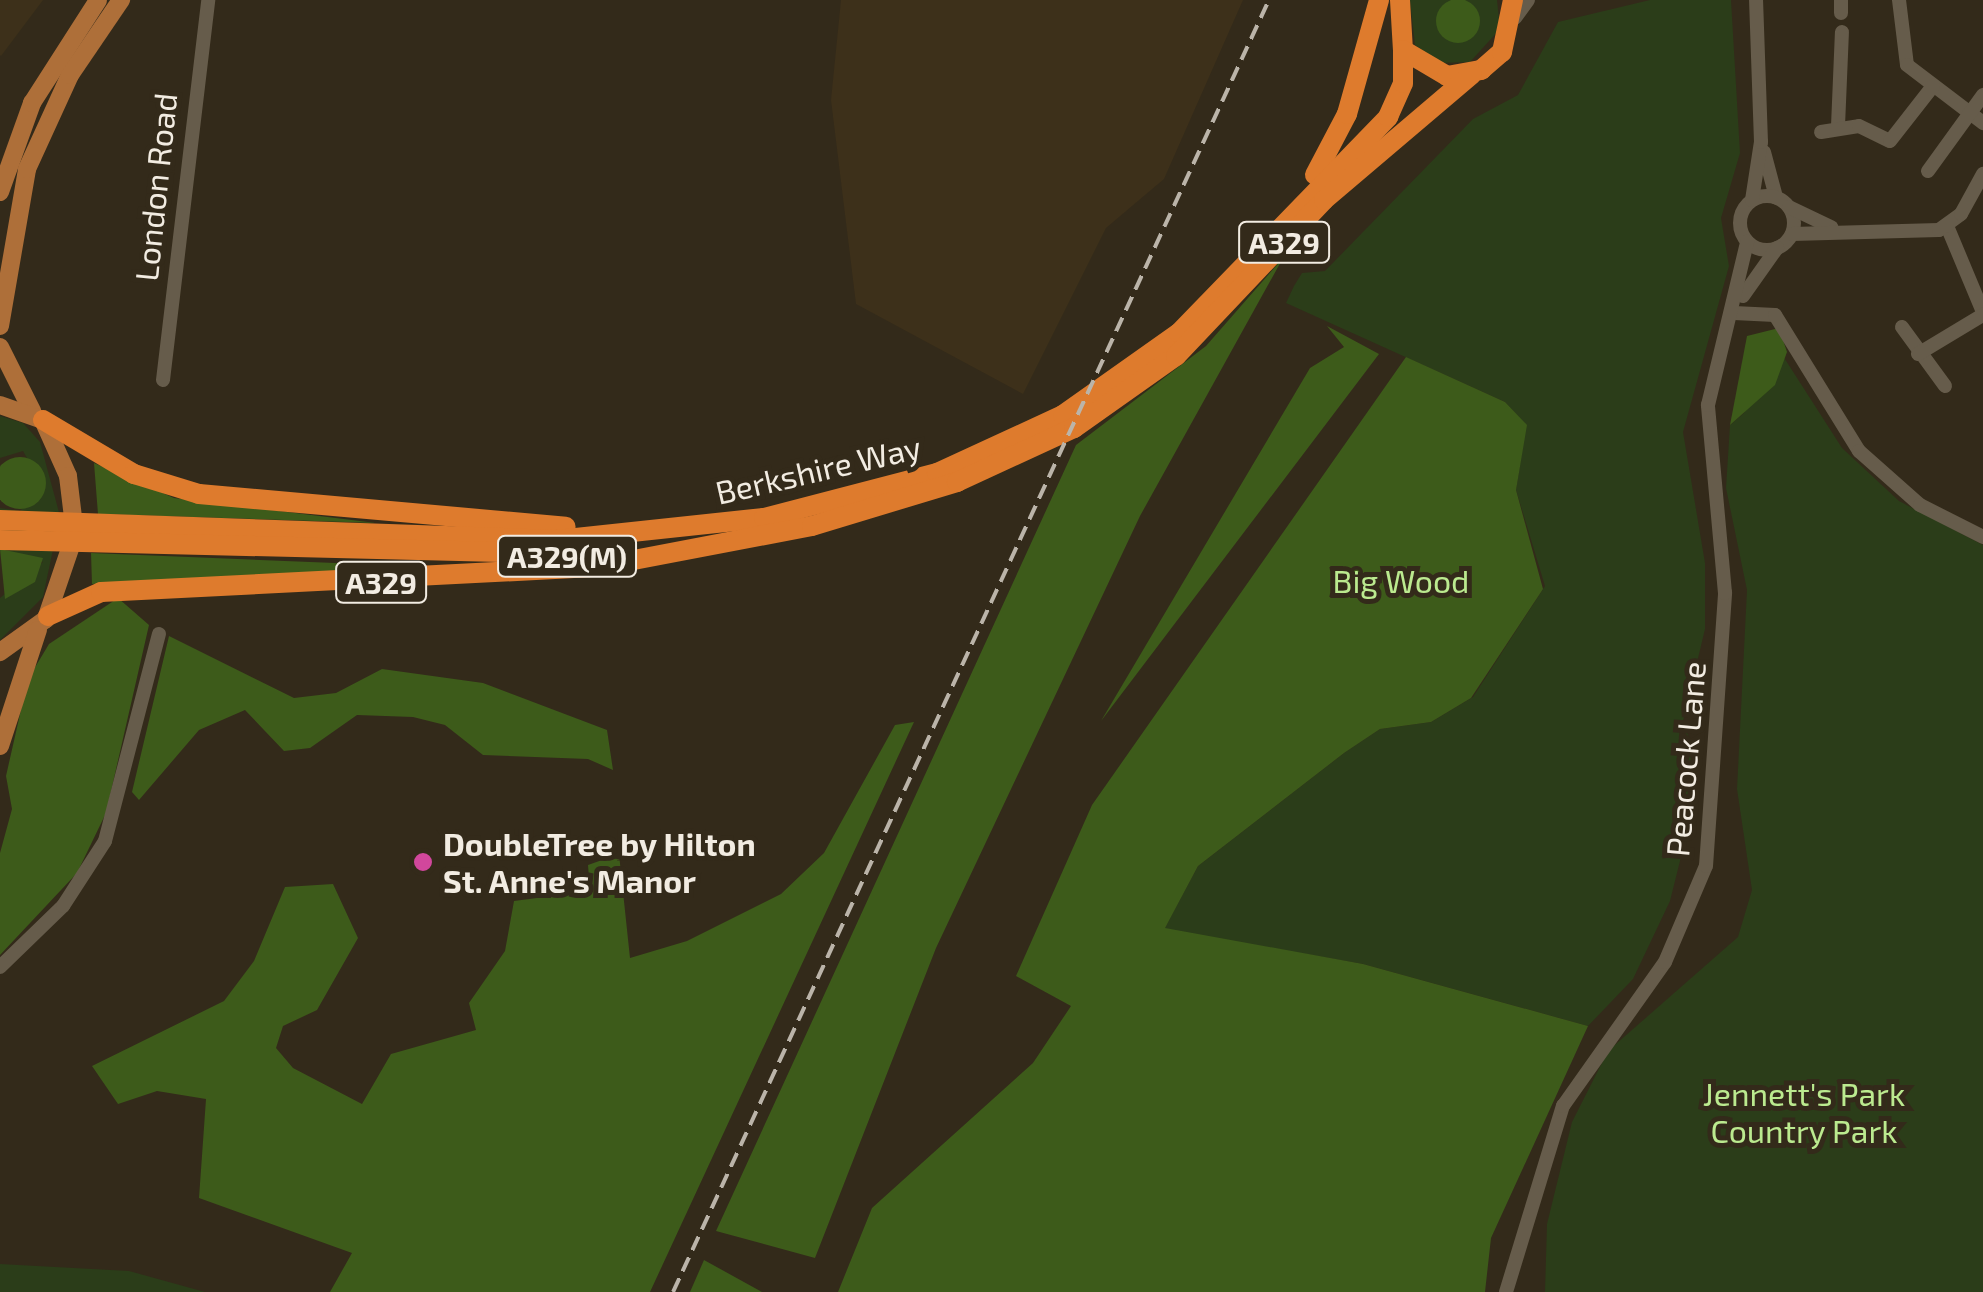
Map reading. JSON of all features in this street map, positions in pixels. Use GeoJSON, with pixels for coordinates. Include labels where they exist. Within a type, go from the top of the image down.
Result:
{"type":"FeatureCollection","features":[{"type":"Feature","properties":{"kind":"highway","name":"A329"},"geometry":{"type":"LineString","coordinates":[[1292,210],[1347,114],[1379,0]]}},
{"type":"Feature","properties":{"kind":"highway","name":"A329"},"geometry":{"type":"LineString","coordinates":[[1400,0],[1404,50]]}},
{"type":"Feature","properties":{"kind":"highway","name":"A329"},"geometry":{"type":"LineString","coordinates":[[1472,74],[1502,52],[1514,9]]}},
{"type":"Feature","properties":{"kind":"highway","name":"Berkshire Way"},"geometry":{"type":"LineString","coordinates":[[662,532],[862,496],[1038,428],[1114,383],[1204,309],[1292,210],[1394,110],[1404,50]]}},
{"type":"Feature","properties":{"kind":"highway"},"geometry":{"type":"LineString","coordinates":[[1404,50],[1432,73],[1472,74]]}},
{"type":"Feature","properties":{"kind":"highway","name":"Berkshire Way"},"geometry":{"type":"LineString","coordinates":[[716,542],[885,507],[1033,449],[1098,412],[1194,341],[1324,200],[1472,74]]}},
{"type":"Feature","properties":{"kind":"highway","name":"A329"},"geometry":{"type":"LineString","coordinates":[[38,416],[134,474],[199,494],[662,532]]}},
{"type":"Feature","properties":{"kind":"highway","name":"A329(M)"},"geometry":{"type":"LineString","coordinates":[[0,520],[120,535],[522,558],[716,542]]}},
{"type":"Feature","properties":{"kind":"highway","name":"A329(M)"},"geometry":{"type":"LineString","coordinates":[[0,540],[120,535],[489,541],[662,532]]}},
{"type":"Feature","properties":{"kind":"highway","name":"A329"},"geometry":{"type":"LineString","coordinates":[[43,623],[101,592],[512,575],[716,542]]}},
{"type":"Feature","properties":{"kind":"main road"},"geometry":{"type":"LineString","coordinates":[[0,192],[32,102],[98,0]]}},
{"type":"Feature","properties":{"kind":"main road"},"geometry":{"type":"LineString","coordinates":[[0,326],[27,169],[70,75],[121,0]]}},
{"type":"Feature","properties":{"kind":"main road"},"geometry":{"type":"LineString","coordinates":[[0,347],[68,476],[75,534],[0,746]]}},
{"type":"Feature","properties":{"kind":"main road"},"geometry":{"type":"LineString","coordinates":[[0,405],[38,416]]}},
{"type":"Feature","properties":{"kind":"main road"},"geometry":{"type":"LineString","coordinates":[[0,652],[43,623]]}},
{"type":"Feature","properties":{"kind":"street","name":"London Road"},"geometry":{"type":"LineString","coordinates":[[163,380],[208,0]]}},
{"type":"Feature","properties":{"kind":"street"},"geometry":{"type":"LineString","coordinates":[[1514,9],[1528,0]]}},
{"type":"Feature","properties":{"kind":"street"},"geometry":{"type":"LineString","coordinates":[[1756,0],[1762,142],[1776,197],[1836,228]]}},
{"type":"Feature","properties":{"kind":"street"},"geometry":{"type":"LineString","coordinates":[[1899,0],[1902,52],[1933,86],[1983,123]]}},
{"type":"Feature","properties":{"kind":"street"},"geometry":{"type":"LineString","coordinates":[[1838,126],[1842,32]]}},
{"type":"Feature","properties":{"kind":"street"},"geometry":{"type":"LineString","coordinates":[[1822,132],[1838,126],[1890,141],[1933,86]]}},
{"type":"Feature","properties":{"kind":"street"},"geometry":{"type":"LineString","coordinates":[[1928,171],[1983,95]]}},
{"type":"Feature","properties":{"kind":"street"},"geometry":{"type":"LineString","coordinates":[[1762,142],[1752,200],[1740,220],[1748,242],[1777,248],[1792,234],[1836,228],[1905,235],[1948,226],[1983,174]]}},
{"type":"Feature","properties":{"kind":"street"},"geometry":{"type":"LineString","coordinates":[[1752,200],[1776,197]]}},
{"type":"Feature","properties":{"kind":"street"},"geometry":{"type":"LineString","coordinates":[[1789,207],[1792,234]]}},
{"type":"Feature","properties":{"kind":"street"},"geometry":{"type":"LineString","coordinates":[[1918,354],[1983,313],[1976,267],[1948,226]]}},
{"type":"Feature","properties":{"kind":"street","name":"Peacock Lane"},"geometry":{"type":"LineString","coordinates":[[1506,1292],[1562,1106],[1664,962],[1706,866],[1725,593],[1708,406],[1736,309],[1748,242]]}},
{"type":"Feature","properties":{"kind":"street","name":"Peacock Lane"},"geometry":{"type":"LineString","coordinates":[[1736,309],[1777,248]]}},
{"type":"Feature","properties":{"kind":"street"},"geometry":{"type":"LineString","coordinates":[[1736,309],[1774,315],[1859,451],[1905,494],[1983,537]]}},
{"type":"Feature","properties":{"kind":"street"},"geometry":{"type":"LineString","coordinates":[[1902,327],[1945,386]]}},
{"type":"Feature","properties":{"kind":"street"},"geometry":{"type":"LineString","coordinates":[[0,967],[93,866],[128,777],[159,634]]}},
{"type":"Feature","properties":{"kind":"shaded area"},"geometry":{"type":"Polygon","coordinates":[[[0,0],[43,0],[1,56],[0,55],[0,0]]]}},
{"type":"Feature","properties":{"kind":"shaded area"},"geometry":{"type":"Polygon","coordinates":[[[841,0],[1243,0],[1164,179],[1106,228],[1023,394],[856,304],[831,100],[841,0]]]}},
{"type":"Feature","properties":{"kind":"green space"},"geometry":{"type":"Polygon","coordinates":[[[1458,-1],[1474,5],[1480,21],[1474,37],[1458,43],[1442,37],[1436,21],[1442,5],[1458,-1]]]}},
{"type":"Feature","properties":{"kind":"green space"},"geometry":{"type":"Polygon","coordinates":[[[1410,0],[1497,0],[1500,29],[1470,62],[1440,63],[1415,45],[1410,0]]]}},
{"type":"Feature","properties":{"kind":"green space"},"geometry":{"type":"Polygon","coordinates":[[[1650,0],[1731,0],[1740,153],[1721,218],[1729,266],[1683,432],[1705,563],[1705,629],[1683,721],[1695,755],[1688,829],[1670,901],[1633,979],[1588,1026],[1363,964],[1164,929],[1198,866],[1344,753],[1380,729],[1431,722],[1473,697],[1545,586],[1516,490],[1526,425],[1505,402],[1286,303],[1294,286],[1302,273],[1325,271],[1473,119],[1518,95],[1558,22],[1650,0]]]}},
{"type":"Feature","properties":{"kind":"green space"},"geometry":{"type":"Polygon","coordinates":[[[1283,258],[1140,516],[936,948],[815,1258],[716,1231],[1076,445],[1206,346],[1283,258]]]}},
{"type":"Feature","properties":{"kind":"green space"},"geometry":{"type":"Polygon","coordinates":[[[1327,326],[1379,354],[1101,721],[1310,368],[1344,347],[1327,326]]]}},
{"type":"Feature","properties":{"kind":"green space"},"geometry":{"type":"Polygon","coordinates":[[[1779,328],[1787,352],[1775,385],[1730,425],[1747,336],[1779,328]]]}},
{"type":"Feature","properties":{"kind":"green space","name":"Jennett's Park Country Park"},"geometry":{"type":"Polygon","coordinates":[[[1774,342],[1842,448],[1899,501],[1983,545],[1983,1292],[1545,1292],[1547,1224],[1572,1122],[1608,1051],[1738,937],[1752,890],[1737,789],[1747,590],[1726,488],[1730,425],[1744,413],[1774,342]]]}},
{"type":"Feature","properties":{"kind":"green space","name":"Big Wood"},"geometry":{"type":"Polygon","coordinates":[[[1406,357],[1505,402],[1527,425],[1516,490],[1543,589],[1471,698],[1431,722],[1380,729],[1344,753],[1198,866],[1165,928],[1363,964],[1588,1026],[1491,1238],[1485,1292],[838,1292],[872,1208],[1033,1063],[1071,1006],[1016,976],[1092,805],[1406,357]]]}},
{"type":"Feature","properties":{"kind":"green space"},"geometry":{"type":"Polygon","coordinates":[[[0,416],[23,423],[40,442],[60,516],[43,597],[0,640],[0,598],[43,562],[0,549],[0,508],[20,511],[42,485],[23,451],[0,458],[0,416]]]}},
{"type":"Feature","properties":{"kind":"green space"},"geometry":{"type":"Polygon","coordinates":[[[20,457],[39,464],[46,483],[39,502],[20,509],[1,502],[-6,483],[1,464],[20,457]]]}},
{"type":"Feature","properties":{"kind":"green space"},"geometry":{"type":"Polygon","coordinates":[[[94,463],[174,498],[376,523],[98,514],[94,463]]]}},
{"type":"Feature","properties":{"kind":"green space"},"geometry":{"type":"Polygon","coordinates":[[[0,549],[43,558],[35,582],[5,599],[0,549]]]}},
{"type":"Feature","properties":{"kind":"green space"},"geometry":{"type":"Polygon","coordinates":[[[91,553],[410,566],[413,568],[92,584],[91,553]]]}},
{"type":"Feature","properties":{"kind":"green space"},"geometry":{"type":"Polygon","coordinates":[[[118,598],[149,625],[106,813],[77,873],[0,955],[0,853],[12,809],[6,776],[28,679],[49,644],[118,598]]]}},
{"type":"Feature","properties":{"kind":"green space"},"geometry":{"type":"Polygon","coordinates":[[[169,636],[294,698],[336,693],[382,669],[483,683],[607,730],[613,770],[588,759],[483,755],[445,725],[413,717],[357,715],[310,748],[284,751],[245,710],[199,730],[139,800],[132,792],[169,636]]]}},
{"type":"Feature","properties":{"kind":"green space"},"geometry":{"type":"Polygon","coordinates":[[[914,722],[650,1292],[330,1292],[352,1253],[199,1198],[206,1099],[157,1091],[118,1104],[92,1066],[224,1001],[254,961],[285,887],[333,884],[358,938],[317,1010],[283,1026],[276,1048],[293,1068],[362,1104],[391,1054],[476,1030],[469,1003],[505,951],[514,901],[590,891],[588,865],[619,854],[630,958],[687,941],[781,894],[824,853],[895,725],[914,722]]]}},
{"type":"Feature","properties":{"kind":"green space"},"geometry":{"type":"Polygon","coordinates":[[[704,1260],[762,1292],[690,1292],[704,1260]]]}},
{"type":"Feature","properties":{"kind":"green space"},"geometry":{"type":"Polygon","coordinates":[[[0,1264],[129,1271],[205,1292],[0,1292],[0,1264]]]}},
{"type":"Feature","properties":{"kind":"railway"},"geometry":{"type":"LineString","coordinates":[[673,1292],[1269,0]]}},
{"type":"Feature","properties":{"kind":"place","name":"DoubleTree by Hilton St. Anne's Manor"},"geometry":{"type":"Point","coordinates":[423,862]}}]}
